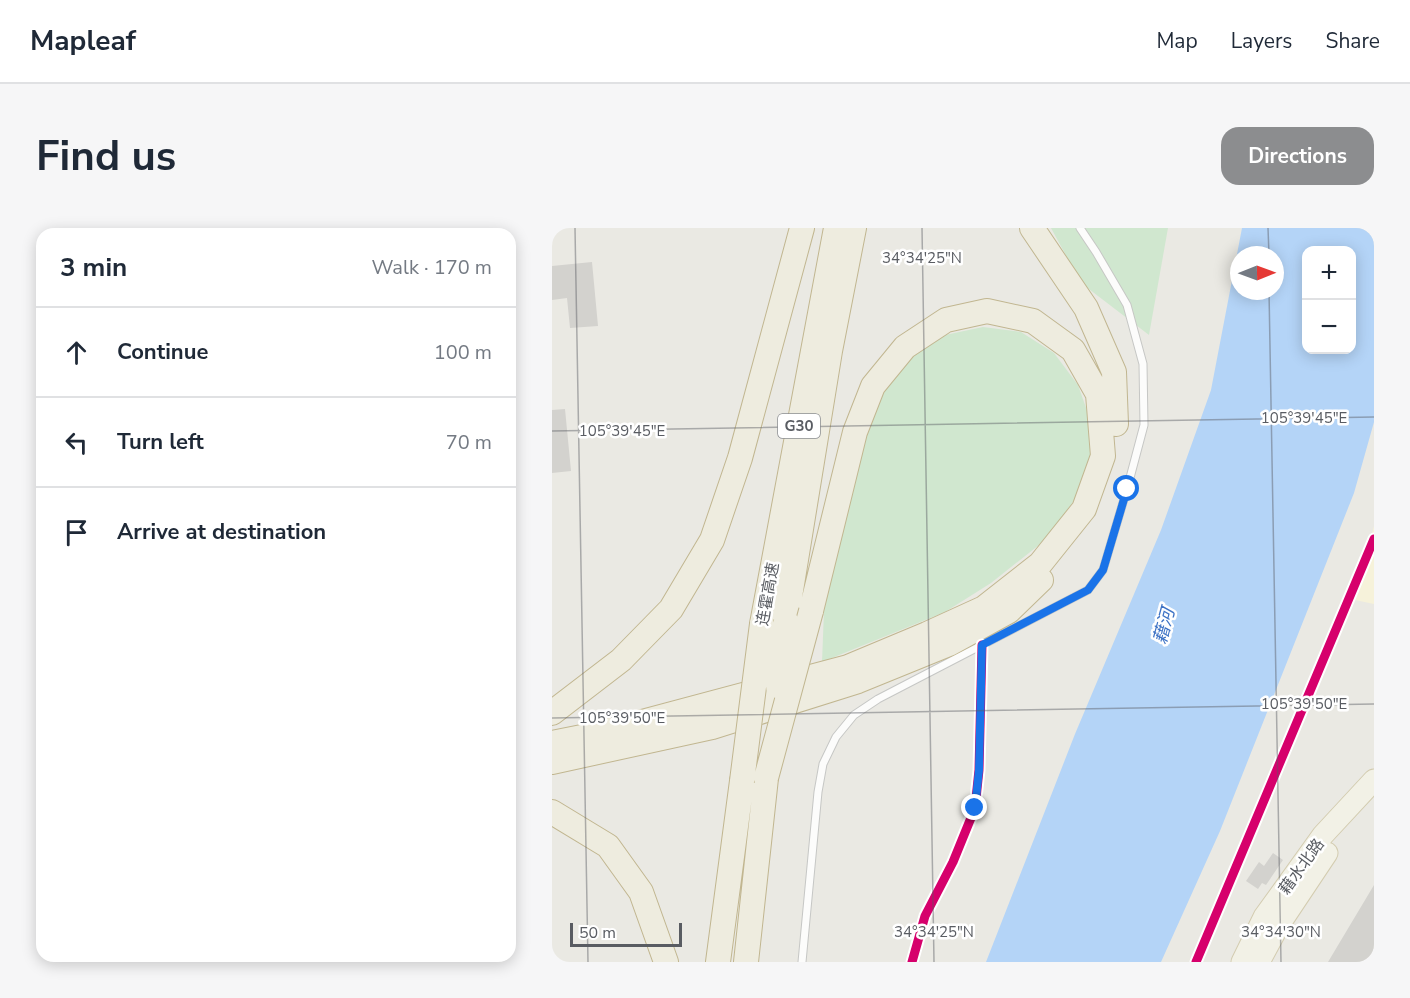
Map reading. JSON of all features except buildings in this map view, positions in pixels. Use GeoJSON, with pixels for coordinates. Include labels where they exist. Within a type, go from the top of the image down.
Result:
{"type":"FeatureCollection","features":[{"type":"Feature","properties":{"kind":"highway"},"geometry":{"type":"LineString","coordinates":[[552,713],[621,660],[671,609],[712,540],[740,458],[802,228]]}},
{"type":"Feature","properties":{"kind":"highway","name":"连霍高速"},"geometry":{"type":"LineString","coordinates":[[718,962],[762,624],[836,228]]}},
{"type":"Feature","properties":{"kind":"highway","name":"连霍高速"},"geometry":{"type":"LineString","coordinates":[[746,962],[786,621],[830,351],[854,228]]}},
{"type":"Feature","properties":{"kind":"highway"},"geometry":{"type":"LineString","coordinates":[[552,762],[712,727],[858,681],[949,644],[1009,611],[1061,560],[1100,507],[1116,445],[1114,372],[1086,308],[1032,228]]}},
{"type":"Feature","properties":{"kind":"highway"},"geometry":{"type":"LineString","coordinates":[[552,743],[597,734],[848,668],[984,608],[1040,564],[1084,509],[1103,456],[1098,394],[1073,350],[1033,321],[987,311],[946,320],[905,347],[873,386],[855,432],[811,611],[766,778]]}},
{"type":"Feature","properties":{"kind":"highway"},"geometry":{"type":"LineString","coordinates":[[552,812],[608,846],[641,892],[666,962]]}},
{"type":"Feature","properties":{"kind":"main road","name":"藉水北路"},"geometry":{"type":"LineString","coordinates":[[1242,962],[1264,917],[1323,835],[1374,780]]}},
{"type":"Feature","properties":{"kind":"main road","name":"藉水北路"},"geometry":{"type":"LineString","coordinates":[[1259,962],[1279,925],[1330,849],[1374,800]]}},
{"type":"Feature","properties":{"kind":"lane"},"geometry":{"type":"LineString","coordinates":[[802,962],[818,792],[823,764],[836,737],[854,715],[878,699],[1088,590],[1103,570],[1144,425],[1143,364],[1127,305],[1080,228]]}},
{"type":"Feature","properties":{"kind":"shaded area"},"geometry":{"type":"Polygon","coordinates":[[[1374,526],[1374,604],[1355,600],[1374,526]]]}},
{"type":"Feature","properties":{"kind":"green space"},"geometry":{"type":"Polygon","coordinates":[[[1051,228],[1168,228],[1149,335],[1081,283],[1051,228]]]}},
{"type":"Feature","properties":{"kind":"green space"},"geometry":{"type":"Polygon","coordinates":[[[983,327],[1021,332],[1054,353],[1078,385],[1091,422],[1090,461],[1076,498],[1044,541],[991,583],[945,612],[822,662],[824,611],[864,433],[885,383],[911,354],[945,335],[983,327]]]}},
{"type":"Feature","properties":{"kind":"water","name":"藉河"},"geometry":{"type":"Polygon","coordinates":[[[1242,228],[1374,228],[1374,422],[1354,493],[1220,831],[1161,962],[986,962],[1075,734],[1161,530],[1211,390],[1230,291],[1230,300],[1284,300],[1284,246],[1239,246],[1242,228]]]}},
{"type":"Feature","properties":{"kind":"cycle path"},"geometry":{"type":"LineString","coordinates":[[1196,962],[1374,539]]}},
{"type":"Feature","properties":{"kind":"cycle path"},"geometry":{"type":"LineString","coordinates":[[912,962],[925,916],[953,862],[975,808],[979,770],[982,645]]}},
{"type":"Feature","properties":{"kind":"route"},"geometry":{"type":"LineString","coordinates":[[975,808],[979,770],[982,645],[1088,590],[1103,570],[1127,489]]}}]}
